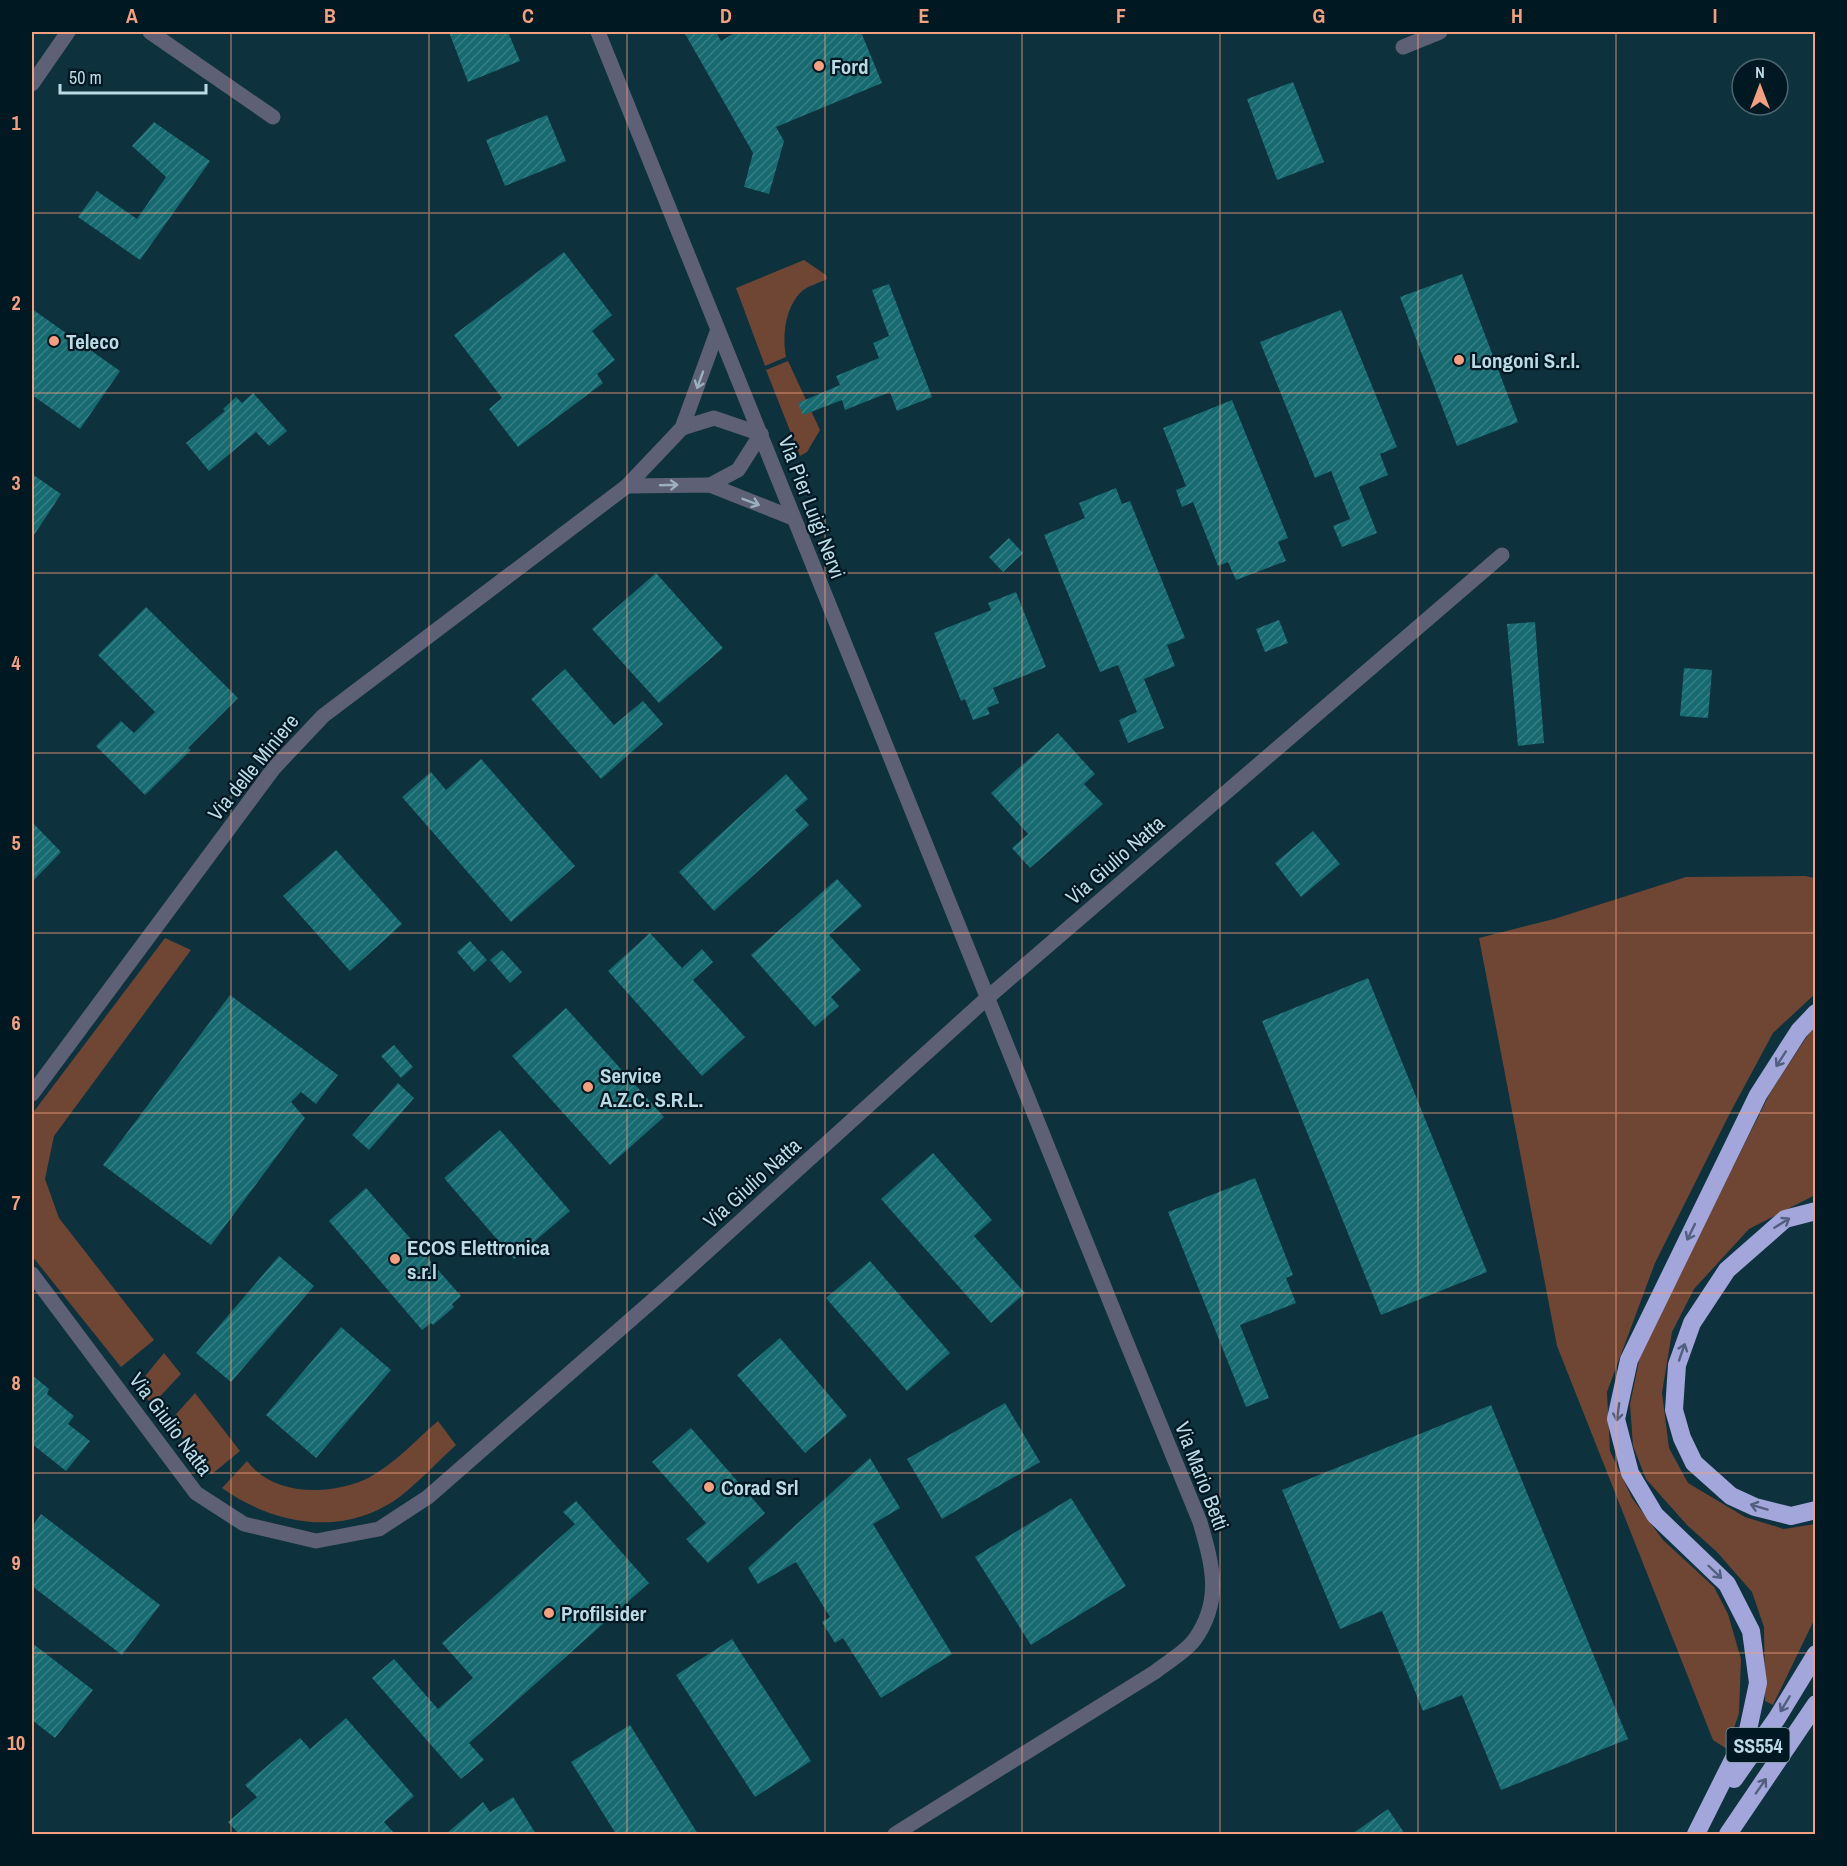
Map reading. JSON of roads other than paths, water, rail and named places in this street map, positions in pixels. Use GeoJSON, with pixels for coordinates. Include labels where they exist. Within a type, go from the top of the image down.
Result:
{"type":"FeatureCollection","features":[{"type":"Feature","properties":{"kind":"highway"},"geometry":{"type":"LineString","coordinates":[[1696,1834],[1748,1730],[1758,1683],[1751,1631],[1727,1584],[1655,1515],[1630,1473],[1616,1419],[1629,1360],[1758,1095],[1799,1031],[1815,1012]]}},
{"type":"Feature","properties":{"kind":"highway"},"geometry":{"type":"LineString","coordinates":[[1815,1211],[1785,1220],[1727,1270],[1692,1323],[1677,1365],[1674,1410],[1682,1438],[1694,1463],[1731,1496],[1755,1507],[1791,1516],[1815,1510]]}},
{"type":"Feature","properties":{"kind":"highway","name":"SS554"},"geometry":{"type":"LineString","coordinates":[[1696,1834],[1777,1718],[1815,1654]]}},
{"type":"Feature","properties":{"kind":"highway","name":"SS554"},"geometry":{"type":"LineString","coordinates":[[1728,1834],[1815,1704]]}},
{"type":"Feature","properties":{"kind":"street"},"geometry":{"type":"LineString","coordinates":[[32,84],[68,32]]}},
{"type":"Feature","properties":{"kind":"street"},"geometry":{"type":"LineString","coordinates":[[150,32],[273,117]]}},
{"type":"Feature","properties":{"kind":"street","name":"Via Pier Luigi Nervi"},"geometry":{"type":"LineString","coordinates":[[598,32],[986,999]]}},
{"type":"Feature","properties":{"kind":"street"},"geometry":{"type":"LineString","coordinates":[[1403,47],[1440,32]]}},
{"type":"Feature","properties":{"kind":"street","name":"Via delle Miniere"},"geometry":{"type":"LineString","coordinates":[[32,1094],[274,768],[323,716],[627,486],[682,428],[717,332]]}},
{"type":"Feature","properties":{"kind":"street","name":"Via delle Miniere"},"geometry":{"type":"LineString","coordinates":[[682,428],[714,418],[761,434]]}},
{"type":"Feature","properties":{"kind":"street"},"geometry":{"type":"LineString","coordinates":[[710,485],[738,470],[761,434]]}},
{"type":"Feature","properties":{"kind":"street"},"geometry":{"type":"LineString","coordinates":[[627,486],[710,485],[793,518]]}},
{"type":"Feature","properties":{"kind":"street","name":"Via Giulio Natta"},"geometry":{"type":"LineString","coordinates":[[32,1274],[196,1493],[244,1524],[316,1541],[379,1529],[428,1497],[640,1311],[986,999],[1502,555]]}},
{"type":"Feature","properties":{"kind":"street","name":"Via Mario Betti"},"geometry":{"type":"LineString","coordinates":[[894,1834],[1155,1672],[1194,1641],[1209,1613],[1214,1570],[1200,1522],[986,999]]}},
{"type":"Feature","properties":{"kind":"place","name":"Ford"},"geometry":{"type":"Point","coordinates":[819,66]}},
{"type":"Feature","properties":{"kind":"place","name":"Teleco"},"geometry":{"type":"Point","coordinates":[54,341]}},
{"type":"Feature","properties":{"kind":"place","name":"Longoni S.r.l."},"geometry":{"type":"Point","coordinates":[1459,360]}},
{"type":"Feature","properties":{"kind":"place","name":"Service A.Z.C. S.R.L."},"geometry":{"type":"Point","coordinates":[588,1087]}},
{"type":"Feature","properties":{"kind":"place","name":"ECOS Elettronica s.r.l"},"geometry":{"type":"Point","coordinates":[395,1259]}},
{"type":"Feature","properties":{"kind":"place","name":"Corad Srl"},"geometry":{"type":"Point","coordinates":[709,1487]}},
{"type":"Feature","properties":{"kind":"place","name":"Profilsider"},"geometry":{"type":"Point","coordinates":[549,1613]}}]}
